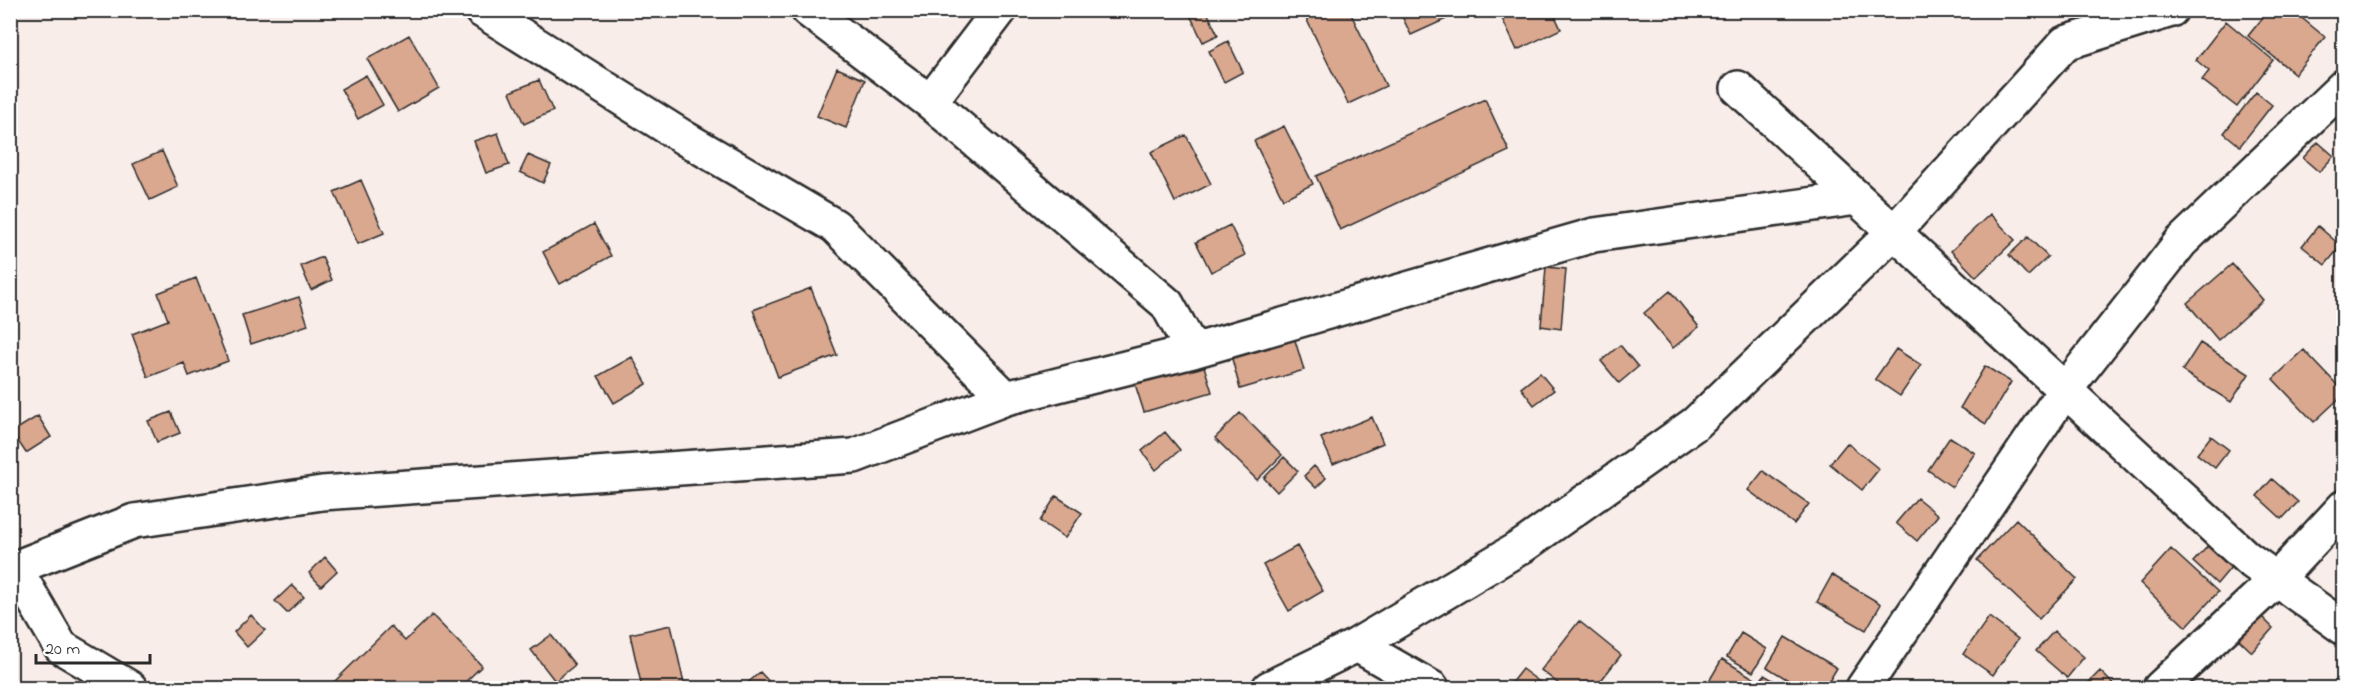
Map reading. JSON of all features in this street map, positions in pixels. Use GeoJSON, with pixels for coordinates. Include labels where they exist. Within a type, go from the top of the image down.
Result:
{"type":"FeatureCollection","features":[{"type":"Feature","properties":{"kind":"street"},"geometry":{"type":"LineString","coordinates":[[481,10],[686,140],[835,226],[1006,398]]}},
{"type":"Feature","properties":{"kind":"street"},"geometry":{"type":"LineString","coordinates":[[808,10],[930,102],[1167,304],[1193,351]]}},
{"type":"Feature","properties":{"kind":"street"},"geometry":{"type":"LineString","coordinates":[[930,102],[1000,10]]}},
{"type":"Feature","properties":{"kind":"street"},"geometry":{"type":"LineString","coordinates":[[1269,688],[1357,645],[1524,545],[1696,423],[1894,232],[2065,43],[2171,10]]}},
{"type":"Feature","properties":{"kind":"street"},"geometry":{"type":"LineString","coordinates":[[1863,688],[2065,390],[2181,242],[2343,86]]}},
{"type":"Feature","properties":{"kind":"street"},"geometry":{"type":"LineString","coordinates":[[1738,88],[2247,558],[2343,628]]}},
{"type":"Feature","properties":{"kind":"street"},"geometry":{"type":"LineString","coordinates":[[129,688],[61,647],[13,567],[134,521],[322,493],[854,456],[1006,398],[1193,351],[1594,235],[1857,198]]}},
{"type":"Feature","properties":{"kind":"street"},"geometry":{"type":"LineString","coordinates":[[2160,688],[2276,580],[2343,507]]}},
{"type":"Feature","properties":{"kind":"street"},"geometry":{"type":"LineString","coordinates":[[1357,645],[1432,688]]}},
{"type":"Feature","properties":{"kind":"building"},"geometry":{"type":"Polygon","coordinates":[[[1194,10],[1206,10],[1218,35],[1203,42],[1189,13],[1194,10]]]}},
{"type":"Feature","properties":{"kind":"building"},"geometry":{"type":"Polygon","coordinates":[[[1302,10],[1349,10],[1386,86],[1348,104],[1302,10]]]}},
{"type":"Feature","properties":{"kind":"building"},"geometry":{"type":"Polygon","coordinates":[[[1399,10],[1450,10],[1453,16],[1411,35],[1399,10]]]}},
{"type":"Feature","properties":{"kind":"building"},"geometry":{"type":"Polygon","coordinates":[[[1498,10],[1552,10],[1561,29],[1517,50],[1498,10]]]}},
{"type":"Feature","properties":{"kind":"building"},"geometry":{"type":"Polygon","coordinates":[[[2269,10],[2292,10],[2325,37],[2295,74],[2248,36],[2269,10]]]}},
{"type":"Feature","properties":{"kind":"building"},"geometry":{"type":"Polygon","coordinates":[[[2226,21],[2273,60],[2237,107],[2202,80],[2209,71],[2196,60],[2226,21]]]}},
{"type":"Feature","properties":{"kind":"building"},"geometry":{"type":"Polygon","coordinates":[[[409,35],[439,88],[398,112],[367,59],[409,35]]]}},
{"type":"Feature","properties":{"kind":"building"},"geometry":{"type":"Polygon","coordinates":[[[1228,41],[1243,72],[1224,82],[1209,51],[1228,41]]]}},
{"type":"Feature","properties":{"kind":"building"},"geometry":{"type":"Polygon","coordinates":[[[837,68],[865,80],[846,128],[817,116],[837,68]]]}},
{"type":"Feature","properties":{"kind":"building"},"geometry":{"type":"Polygon","coordinates":[[[366,75],[383,105],[358,119],[341,89],[366,75]]]}},
{"type":"Feature","properties":{"kind":"building"},"geometry":{"type":"Polygon","coordinates":[[[539,80],[553,111],[524,124],[510,92],[539,80]]]}},
{"type":"Feature","properties":{"kind":"building"},"geometry":{"type":"Polygon","coordinates":[[[2256,92],[2272,105],[2240,146],[2224,133],[2256,92]]]}},
{"type":"Feature","properties":{"kind":"building"},"geometry":{"type":"Polygon","coordinates":[[[1485,99],[1509,151],[1340,230],[1316,176],[1485,99]]]}},
{"type":"Feature","properties":{"kind":"building"},"geometry":{"type":"Polygon","coordinates":[[[1284,126],[1313,184],[1283,199],[1254,141],[1284,126]]]}},
{"type":"Feature","properties":{"kind":"building"},"geometry":{"type":"Polygon","coordinates":[[[498,133],[509,165],[486,173],[474,141],[498,133]]]}},
{"type":"Feature","properties":{"kind":"building"},"geometry":{"type":"Polygon","coordinates":[[[1186,135],[1211,184],[1175,202],[1151,152],[1186,135]]]}},
{"type":"Feature","properties":{"kind":"building"},"geometry":{"type":"Polygon","coordinates":[[[2318,142],[2334,156],[2319,172],[2303,158],[2318,142]]]}},
{"type":"Feature","properties":{"kind":"building"},"geometry":{"type":"Polygon","coordinates":[[[162,151],[178,187],[150,200],[133,164],[162,151]]]}},
{"type":"Feature","properties":{"kind":"building"},"geometry":{"type":"Polygon","coordinates":[[[528,155],[551,165],[543,183],[520,172],[528,155]]]}},
{"type":"Feature","properties":{"kind":"building"},"geometry":{"type":"Polygon","coordinates":[[[361,180],[384,233],[358,244],[334,192],[361,180]]]}},
{"type":"Feature","properties":{"kind":"building"},"geometry":{"type":"Polygon","coordinates":[[[1990,214],[2015,240],[1976,277],[1951,251],[1990,214]]]}},
{"type":"Feature","properties":{"kind":"building"},"geometry":{"type":"Polygon","coordinates":[[[594,224],[611,256],[560,284],[543,252],[594,224]]]}},
{"type":"Feature","properties":{"kind":"building"},"geometry":{"type":"Polygon","coordinates":[[[1230,225],[1245,255],[1211,272],[1196,242],[1230,225]]]}},
{"type":"Feature","properties":{"kind":"building"},"geometry":{"type":"Polygon","coordinates":[[[2318,226],[2341,246],[2325,265],[2302,246],[2318,226]]]}},
{"type":"Feature","properties":{"kind":"building"},"geometry":{"type":"Polygon","coordinates":[[[2028,237],[2048,257],[2028,276],[2009,255],[2028,237]]]}},
{"type":"Feature","properties":{"kind":"building"},"geometry":{"type":"Polygon","coordinates":[[[322,257],[332,280],[311,290],[301,266],[322,257]]]}},
{"type":"Feature","properties":{"kind":"building"},"geometry":{"type":"Polygon","coordinates":[[[2232,264],[2263,300],[2218,340],[2187,303],[2232,264]]]}},
{"type":"Feature","properties":{"kind":"building"},"geometry":{"type":"Polygon","coordinates":[[[1546,267],[1566,269],[1561,329],[1541,326],[1546,267]]]}},
{"type":"Feature","properties":{"kind":"building"},"geometry":{"type":"Polygon","coordinates":[[[196,278],[228,361],[189,376],[184,363],[148,377],[132,334],[168,320],[158,293],[196,278]]]}},
{"type":"Feature","properties":{"kind":"building"},"geometry":{"type":"Polygon","coordinates":[[[811,288],[837,355],[778,377],[753,310],[811,288]]]}},
{"type":"Feature","properties":{"kind":"building"},"geometry":{"type":"Polygon","coordinates":[[[1670,291],[1699,327],[1673,348],[1644,313],[1670,291]]]}},
{"type":"Feature","properties":{"kind":"building"},"geometry":{"type":"Polygon","coordinates":[[[299,297],[308,325],[251,344],[242,315],[299,297]]]}},
{"type":"Feature","properties":{"kind":"building"},"geometry":{"type":"Polygon","coordinates":[[[1294,337],[1304,370],[1240,389],[1231,355],[1294,337]]]}},
{"type":"Feature","properties":{"kind":"building"},"geometry":{"type":"Polygon","coordinates":[[[2200,343],[2249,374],[2231,402],[2182,371],[2200,343]]]}},
{"type":"Feature","properties":{"kind":"building"},"geometry":{"type":"Polygon","coordinates":[[[1620,345],[1638,367],[1619,383],[1601,361],[1620,345]]]}},
{"type":"Feature","properties":{"kind":"building"},"geometry":{"type":"Polygon","coordinates":[[[1896,349],[1921,365],[1900,396],[1875,379],[1896,349]]]}},
{"type":"Feature","properties":{"kind":"building"},"geometry":{"type":"Polygon","coordinates":[[[2304,350],[2344,392],[2314,422],[2273,379],[2304,350]]]}},
{"type":"Feature","properties":{"kind":"building"},"geometry":{"type":"Polygon","coordinates":[[[632,357],[647,384],[614,403],[598,376],[632,357]]]}},
{"type":"Feature","properties":{"kind":"building"},"geometry":{"type":"Polygon","coordinates":[[[1203,363],[1212,392],[1144,412],[1135,384],[1203,363]]]}},
{"type":"Feature","properties":{"kind":"building"},"geometry":{"type":"Polygon","coordinates":[[[1985,366],[2011,382],[1986,424],[1960,408],[1985,366]]]}},
{"type":"Feature","properties":{"kind":"building"},"geometry":{"type":"Polygon","coordinates":[[[1540,373],[1554,390],[1534,405],[1521,388],[1540,373]]]}},
{"type":"Feature","properties":{"kind":"building"},"geometry":{"type":"Polygon","coordinates":[[[171,412],[180,433],[157,442],[148,421],[171,412]]]}},
{"type":"Feature","properties":{"kind":"building"},"geometry":{"type":"Polygon","coordinates":[[[1240,413],[1282,455],[1257,480],[1215,438],[1240,413]]]}},
{"type":"Feature","properties":{"kind":"building"},"geometry":{"type":"Polygon","coordinates":[[[38,416],[51,437],[26,453],[12,432],[38,416]]]}},
{"type":"Feature","properties":{"kind":"building"},"geometry":{"type":"Polygon","coordinates":[[[1372,417],[1383,443],[1333,464],[1321,438],[1372,417]]]}},
{"type":"Feature","properties":{"kind":"building"},"geometry":{"type":"Polygon","coordinates":[[[1165,432],[1180,450],[1156,470],[1142,451],[1165,432]]]}},
{"type":"Feature","properties":{"kind":"building"},"geometry":{"type":"Polygon","coordinates":[[[2211,436],[2229,450],[2215,468],[2197,454],[2211,436]]]}},
{"type":"Feature","properties":{"kind":"building"},"geometry":{"type":"Polygon","coordinates":[[[1950,437],[1975,453],[1952,487],[1928,470],[1950,437]]]}},
{"type":"Feature","properties":{"kind":"building"},"geometry":{"type":"Polygon","coordinates":[[[1847,443],[1879,469],[1862,490],[1830,464],[1847,443]]]}},
{"type":"Feature","properties":{"kind":"building"},"geometry":{"type":"Polygon","coordinates":[[[1284,457],[1298,471],[1277,492],[1264,478],[1284,457]]]}},
{"type":"Feature","properties":{"kind":"building"},"geometry":{"type":"Polygon","coordinates":[[[1314,466],[1326,478],[1316,488],[1304,476],[1314,466]]]}},
{"type":"Feature","properties":{"kind":"building"},"geometry":{"type":"Polygon","coordinates":[[[1763,471],[1809,504],[1794,524],[1748,490],[1763,471]]]}},
{"type":"Feature","properties":{"kind":"building"},"geometry":{"type":"Polygon","coordinates":[[[2272,479],[2298,502],[2282,519],[2257,496],[2272,479]]]}},
{"type":"Feature","properties":{"kind":"building"},"geometry":{"type":"Polygon","coordinates":[[[1056,496],[1082,513],[1065,538],[1040,521],[1056,496]]]}},
{"type":"Feature","properties":{"kind":"building"},"geometry":{"type":"Polygon","coordinates":[[[1917,498],[1938,515],[1917,541],[1896,523],[1917,498]]]}},
{"type":"Feature","properties":{"kind":"building"},"geometry":{"type":"Polygon","coordinates":[[[2016,519],[2077,579],[2039,619],[1977,560],[2016,519]]]}},
{"type":"Feature","properties":{"kind":"building"},"geometry":{"type":"Polygon","coordinates":[[[2209,545],[2232,566],[2217,584],[2193,562],[2209,545]]]}},
{"type":"Feature","properties":{"kind":"building"},"geometry":{"type":"Polygon","coordinates":[[[1297,546],[1323,591],[1289,611],[1263,565],[1297,546]]]}},
{"type":"Feature","properties":{"kind":"building"},"geometry":{"type":"Polygon","coordinates":[[[2171,549],[2218,592],[2186,627],[2140,583],[2171,549]]]}},
{"type":"Feature","properties":{"kind":"building"},"geometry":{"type":"Polygon","coordinates":[[[325,557],[337,571],[321,586],[309,573],[325,557]]]}},
{"type":"Feature","properties":{"kind":"building"},"geometry":{"type":"Polygon","coordinates":[[[1832,575],[1881,604],[1866,630],[1817,602],[1832,575]]]}},
{"type":"Feature","properties":{"kind":"building"},"geometry":{"type":"Polygon","coordinates":[[[292,585],[304,597],[287,613],[275,601],[292,585]]]}},
{"type":"Feature","properties":{"kind":"building"},"geometry":{"type":"Polygon","coordinates":[[[2258,613],[2273,628],[2252,652],[2236,637],[2258,613]]]}},
{"type":"Feature","properties":{"kind":"building"},"geometry":{"type":"Polygon","coordinates":[[[251,615],[265,630],[247,647],[234,632],[251,615]]]}},
{"type":"Feature","properties":{"kind":"building"},"geometry":{"type":"Polygon","coordinates":[[[432,615],[482,666],[459,688],[338,688],[333,683],[391,626],[405,641],[432,615]]]}},
{"type":"Feature","properties":{"kind":"building"},"geometry":{"type":"Polygon","coordinates":[[[1989,617],[2018,639],[1993,675],[1963,654],[1989,617]]]}},
{"type":"Feature","properties":{"kind":"building"},"geometry":{"type":"Polygon","coordinates":[[[1579,621],[1621,655],[1595,688],[1564,688],[1541,670],[1579,621]]]}},
{"type":"Feature","properties":{"kind":"building"},"geometry":{"type":"Polygon","coordinates":[[[671,625],[685,688],[642,688],[630,634],[671,625]]]}},
{"type":"Feature","properties":{"kind":"building"},"geometry":{"type":"Polygon","coordinates":[[[2054,631],[2084,657],[2067,678],[2036,651],[2054,631]]]}},
{"type":"Feature","properties":{"kind":"building"},"geometry":{"type":"Polygon","coordinates":[[[1741,633],[1767,649],[1753,672],[1727,657],[1741,633]]]}},
{"type":"Feature","properties":{"kind":"building"},"geometry":{"type":"Polygon","coordinates":[[[551,635],[575,665],[555,681],[531,650],[551,635]]]}},
{"type":"Feature","properties":{"kind":"building"},"geometry":{"type":"Polygon","coordinates":[[[1785,637],[1837,668],[1825,688],[1801,688],[1767,667],[1785,637]]]}},
{"type":"Feature","properties":{"kind":"building"},"geometry":{"type":"Polygon","coordinates":[[[1722,659],[1755,679],[1749,688],[1705,688],[1722,659]]]}},
{"type":"Feature","properties":{"kind":"building"},"geometry":{"type":"Polygon","coordinates":[[[1522,669],[1545,686],[1543,688],[1507,688],[1522,669]]]}},
{"type":"Feature","properties":{"kind":"building"},"geometry":{"type":"Polygon","coordinates":[[[2100,671],[2117,688],[2083,688],[2100,671]]]}},
{"type":"Feature","properties":{"kind":"building"},"geometry":{"type":"Polygon","coordinates":[[[760,672],[775,688],[742,688],[760,672]]]}},
{"type":"Feature","properties":{"kind":"building"},"geometry":{"type":"Polygon","coordinates":[[[1764,675],[1787,688],[1756,688],[1764,675]]]}}]}
